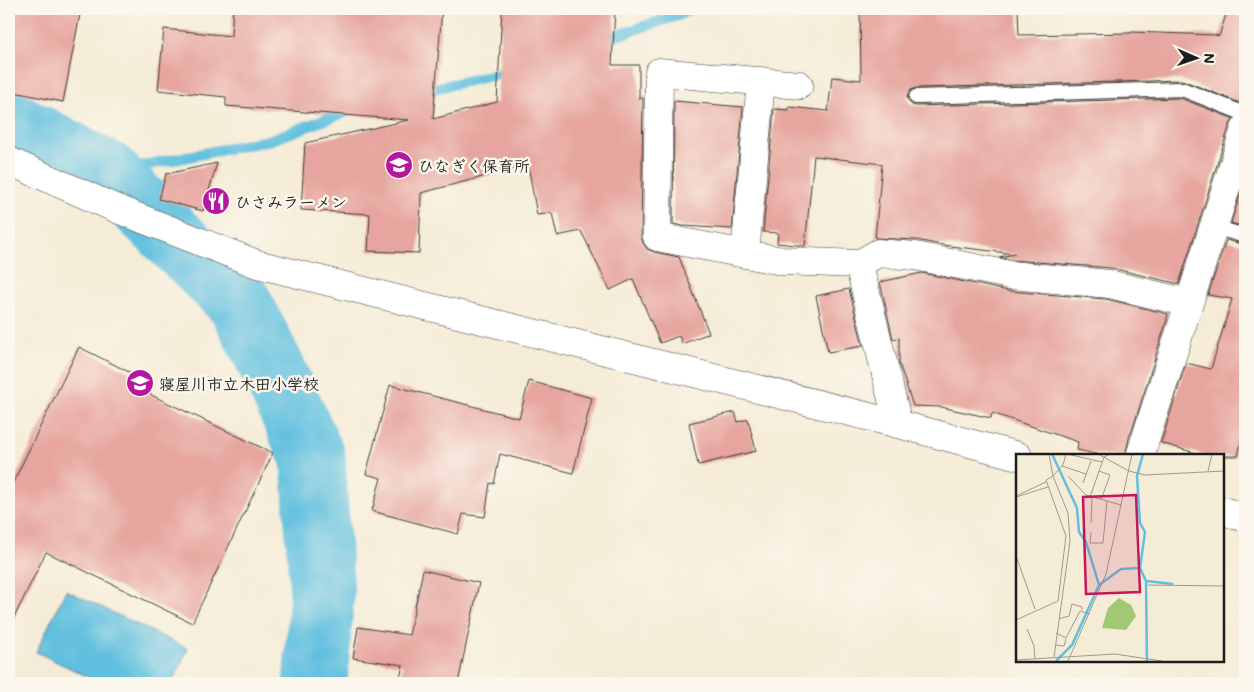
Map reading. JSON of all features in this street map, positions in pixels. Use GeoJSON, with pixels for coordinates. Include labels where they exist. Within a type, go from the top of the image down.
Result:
{"type":"FeatureCollection","features":[{"type":"Feature","properties":{"kind":"street"},"geometry":{"type":"LineString","coordinates":[[799,84],[659,72],[657,237],[782,261],[859,264],[878,253],[915,256],[1010,275],[1109,284],[1189,303]]}},
{"type":"Feature","properties":{"kind":"street"},"geometry":{"type":"LineString","coordinates":[[745,254],[761,81]]}},
{"type":"Feature","properties":{"kind":"street"},"geometry":{"type":"LineString","coordinates":[[1141,454],[1245,129]]}},
{"type":"Feature","properties":{"kind":"street"},"geometry":{"type":"LineString","coordinates":[[9,161],[117,209],[256,264],[898,424],[1016,455]]}},
{"type":"Feature","properties":{"kind":"street"},"geometry":{"type":"LineString","coordinates":[[859,264],[898,424]]}},
{"type":"Feature","properties":{"kind":"street"},"geometry":{"type":"LineString","coordinates":[[1224,512],[1245,518]]}},
{"type":"Feature","properties":{"kind":"lane"},"geometry":{"type":"LineString","coordinates":[[916,97],[1182,90],[1245,114]]}},
{"type":"Feature","properties":{"kind":"lane"},"geometry":{"type":"LineString","coordinates":[[1214,227],[1245,236]]}},
{"type":"Feature","properties":{"kind":"water"},"geometry":{"type":"Polygon","coordinates":[[[66,590],[188,649],[172,683],[101,683],[36,652],[66,590]]]}},
{"type":"Feature","properties":{"kind":"building"},"geometry":{"type":"Polygon","coordinates":[[[14,9],[81,9],[63,102],[9,91],[9,38],[14,9]]]}},
{"type":"Feature","properties":{"kind":"building"},"geometry":{"type":"Polygon","coordinates":[[[233,9],[442,9],[433,119],[497,102],[502,9],[615,9],[612,65],[639,65],[639,98],[643,98],[641,237],[647,249],[679,257],[709,333],[682,344],[679,336],[660,343],[633,279],[610,290],[581,231],[557,236],[552,213],[537,215],[528,165],[421,193],[419,253],[368,251],[370,214],[301,210],[305,143],[409,120],[226,106],[226,97],[158,90],[164,29],[231,36],[233,9]]]}},
{"type":"Feature","properties":{"kind":"building"},"geometry":{"type":"Polygon","coordinates":[[[860,9],[1018,9],[1019,35],[1131,32],[1219,36],[1228,9],[1245,9],[1245,105],[1182,80],[916,88],[908,93],[907,98],[909,102],[916,106],[1180,98],[1234,119],[1230,124],[1179,284],[1111,268],[1012,260],[999,257],[1015,254],[916,240],[875,238],[882,164],[814,156],[805,246],[777,243],[778,233],[763,232],[774,109],[789,110],[789,107],[828,111],[832,77],[861,80],[860,9]]]}},
{"type":"Feature","properties":{"kind":"building"},"geometry":{"type":"Polygon","coordinates":[[[674,101],[743,107],[732,229],[673,224],[674,101]]]}},
{"type":"Feature","properties":{"kind":"building"},"geometry":{"type":"Polygon","coordinates":[[[217,163],[203,211],[159,199],[166,174],[217,163]]]}},
{"type":"Feature","properties":{"kind":"building"},"geometry":{"type":"Polygon","coordinates":[[[1245,179],[1245,227],[1231,223],[1245,179]]]}},
{"type":"Feature","properties":{"kind":"building"},"geometry":{"type":"Polygon","coordinates":[[[1226,240],[1245,245],[1245,421],[1238,456],[1199,454],[1161,443],[1186,363],[1211,369],[1232,299],[1208,295],[1226,240]]]}},
{"type":"Feature","properties":{"kind":"building"},"geometry":{"type":"Polygon","coordinates":[[[922,273],[1008,291],[1106,299],[1168,314],[1125,454],[1096,454],[1077,450],[1078,442],[992,413],[991,418],[941,407],[913,406],[899,363],[899,338],[893,339],[880,282],[922,273]]]}},
{"type":"Feature","properties":{"kind":"building"},"geometry":{"type":"Polygon","coordinates":[[[849,289],[863,346],[828,352],[816,296],[849,289]]]}},
{"type":"Feature","properties":{"kind":"building"},"geometry":{"type":"Polygon","coordinates":[[[79,347],[133,374],[128,384],[273,453],[192,623],[46,552],[9,628],[9,491],[79,347]]]}},
{"type":"Feature","properties":{"kind":"building"},"geometry":{"type":"Polygon","coordinates":[[[529,381],[592,398],[573,473],[500,454],[494,484],[490,483],[485,517],[463,514],[458,534],[372,511],[381,478],[366,474],[390,385],[519,418],[529,381]]]}},
{"type":"Feature","properties":{"kind":"building"},"geometry":{"type":"Polygon","coordinates":[[[735,412],[738,422],[748,419],[756,451],[698,465],[689,423],[735,412]]]}},
{"type":"Feature","properties":{"kind":"building"},"geometry":{"type":"Polygon","coordinates":[[[423,570],[479,583],[458,683],[399,683],[403,665],[353,658],[358,627],[409,635],[423,570]]]}},
{"type":"Feature","properties":{"kind":"waterway"},"geometry":{"type":"LineString","coordinates":[[600,41],[679,15],[690,9]]}},
{"type":"Feature","properties":{"kind":"waterway"},"geometry":{"type":"LineString","coordinates":[[422,91],[512,71]]}},
{"type":"Feature","properties":{"kind":"waterway"},"geometry":{"type":"LineString","coordinates":[[107,173],[270,140],[351,110]]}},
{"type":"Feature","properties":{"kind":"waterway"},"geometry":{"type":"LineString","coordinates":[[9,122],[107,173],[240,303],[271,365],[313,458],[322,592],[315,683]]}},
{"type":"Feature","properties":{"kind":"place","name":"ひなぎく保育所"},"geometry":{"type":"Point","coordinates":[399,165]}},
{"type":"Feature","properties":{"kind":"place","name":"ひさみラーメン"},"geometry":{"type":"Point","coordinates":[216,201]}},
{"type":"Feature","properties":{"kind":"place","name":"寝屋川市立木田小学校"},"geometry":{"type":"Point","coordinates":[140,383]}}]}
